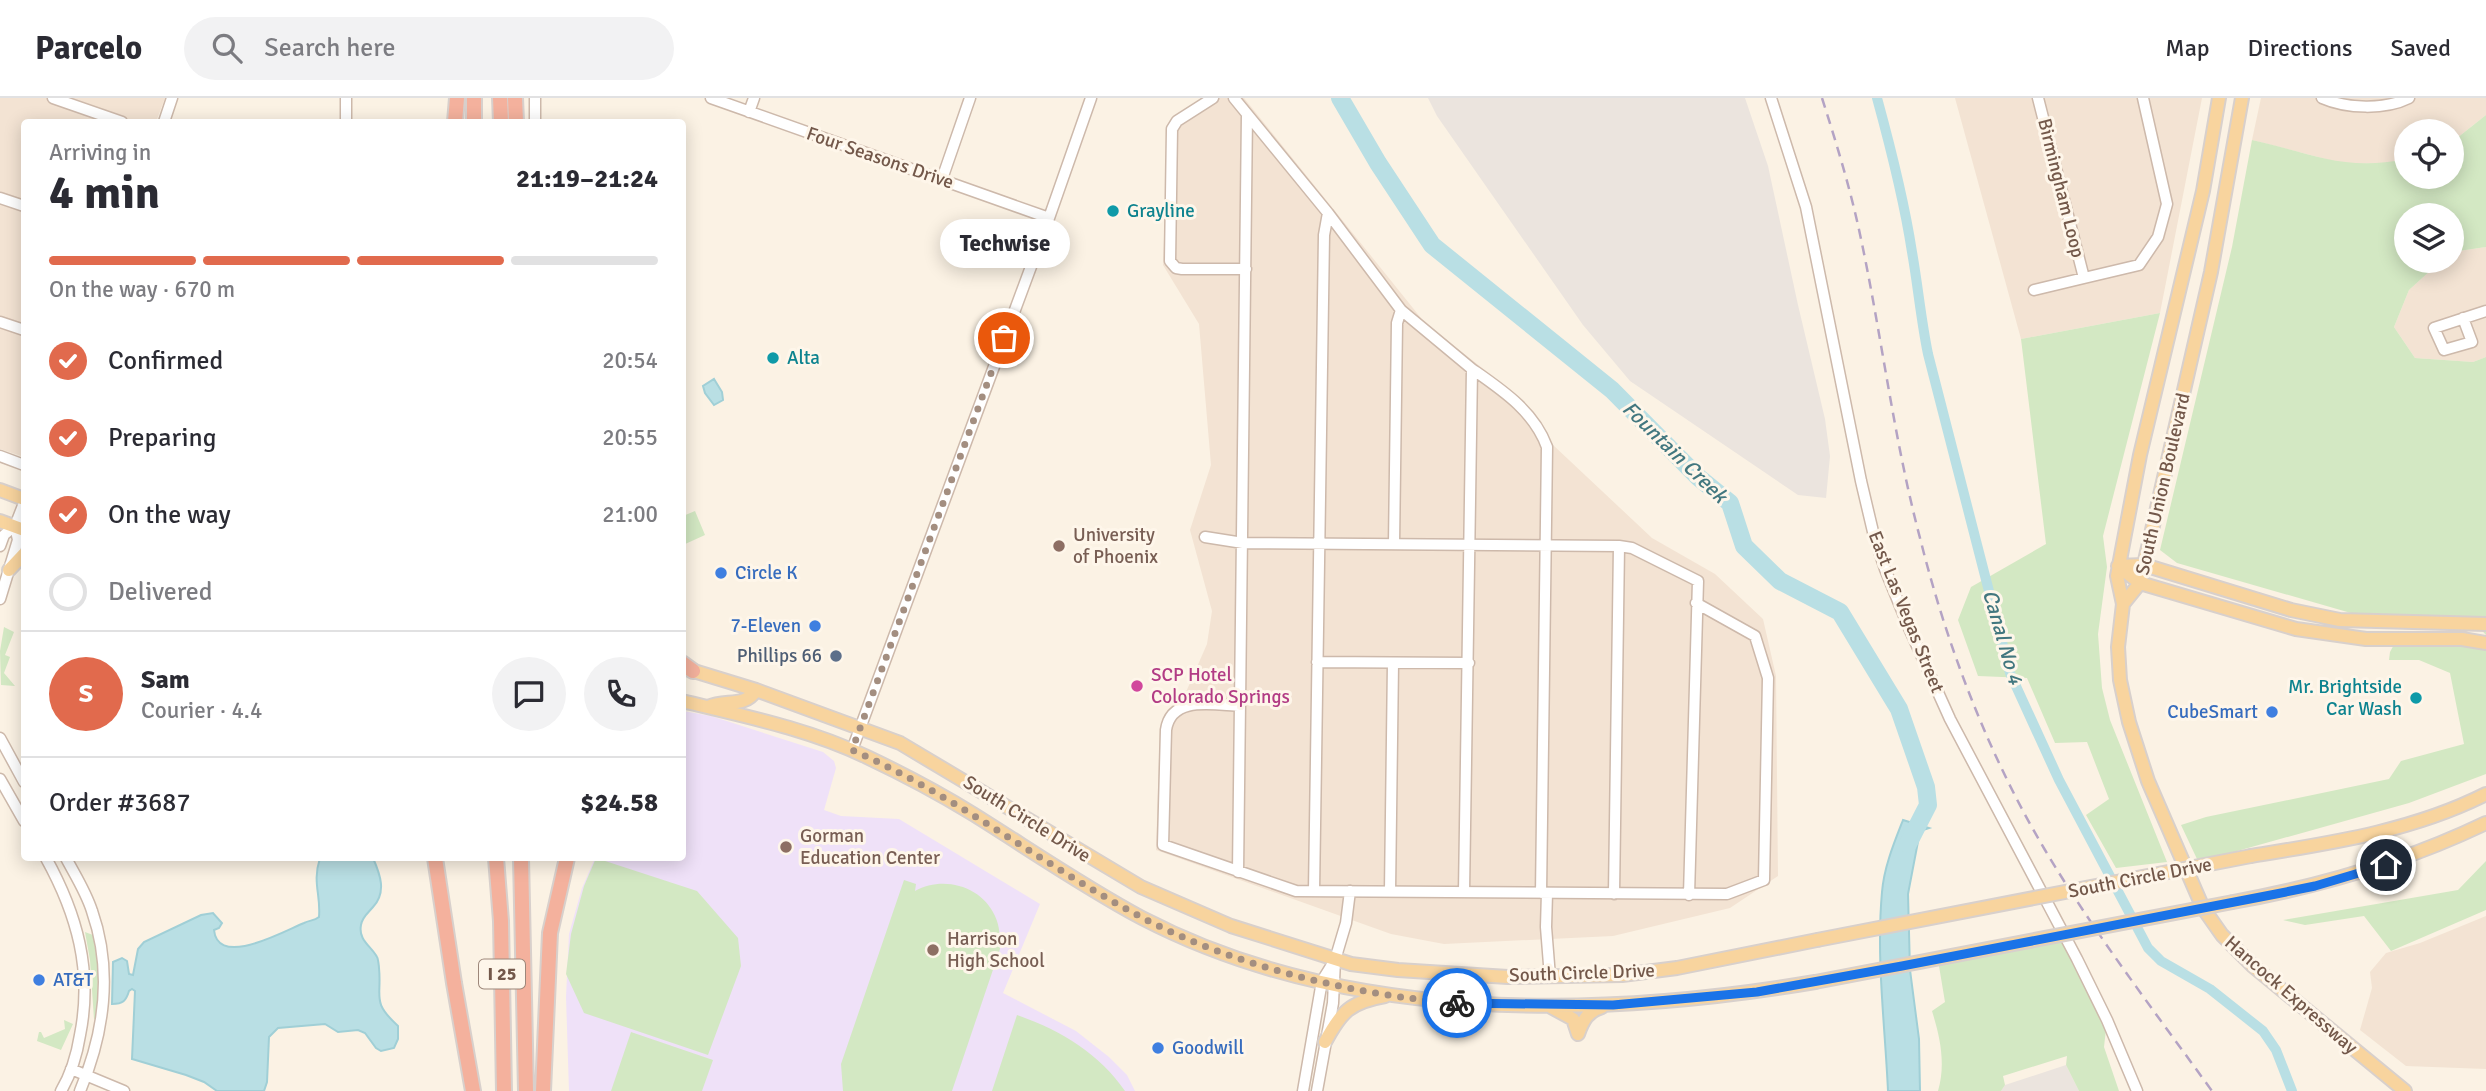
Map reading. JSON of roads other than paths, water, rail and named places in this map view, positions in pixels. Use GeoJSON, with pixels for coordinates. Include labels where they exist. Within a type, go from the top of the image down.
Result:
{"type":"FeatureCollection","features":[{"type":"Feature","properties":{"kind":"highway"},"geometry":{"type":"LineString","coordinates":[[455,119],[457,98]]}},
{"type":"Feature","properties":{"kind":"highway"},"geometry":{"type":"LineString","coordinates":[[474,98],[474,119]]}},
{"type":"Feature","properties":{"kind":"highway"},"geometry":{"type":"LineString","coordinates":[[500,98],[501,119]]}},
{"type":"Feature","properties":{"kind":"highway"},"geometry":{"type":"LineString","coordinates":[[514,98],[516,119]]}},
{"type":"Feature","properties":{"kind":"highway"},"geometry":{"type":"LineString","coordinates":[[435,861],[473,1091]]}},
{"type":"Feature","properties":{"kind":"highway","name":"I 25"},"geometry":{"type":"LineString","coordinates":[[496,861],[501,921],[504,1091]]}},
{"type":"Feature","properties":{"kind":"highway","name":"I 25"},"geometry":{"type":"LineString","coordinates":[[521,861],[526,1091]]}},
{"type":"Feature","properties":{"kind":"highway"},"geometry":{"type":"LineString","coordinates":[[543,1091],[550,933],[566,861]]}},
{"type":"Feature","properties":{"kind":"main road","name":"South Union Boulevard"},"geometry":{"type":"LineString","coordinates":[[2123,604],[2116,576],[2140,455],[2203,191],[2219,98]]}},
{"type":"Feature","properties":{"kind":"main road","name":"South Union Boulevard"},"geometry":{"type":"LineString","coordinates":[[2123,604],[2140,583],[2211,272],[2242,98]]}},
{"type":"Feature","properties":{"kind":"main road"},"geometry":{"type":"LineString","coordinates":[[0,490],[21,500]]}},
{"type":"Feature","properties":{"kind":"main road"},"geometry":{"type":"LineString","coordinates":[[0,521],[20,528]]}},
{"type":"Feature","properties":{"kind":"main road"},"geometry":{"type":"LineString","coordinates":[[9,570],[21,557]]}},
{"type":"Feature","properties":{"kind":"main road"},"geometry":{"type":"LineString","coordinates":[[2118,566],[2144,565],[2315,616],[2340,620],[2486,624]]}},
{"type":"Feature","properties":{"kind":"main road"},"geometry":{"type":"LineString","coordinates":[[2118,566],[2140,583],[2296,629],[2366,639],[2462,639],[2486,643]]}},
{"type":"Feature","properties":{"kind":"main road","name":"Hancock Expressway"},"geometry":{"type":"LineString","coordinates":[[2123,604],[2119,647],[2120,680],[2129,722],[2148,781],[2203,908],[2222,935],[2253,966],[2405,1091]]}},
{"type":"Feature","properties":{"kind":"main road","name":"South Circle Drive"},"geometry":{"type":"LineString","coordinates":[[686,667],[861,727],[919,753],[1141,887],[1231,926],[1335,960],[1398,971],[1550,977],[1622,975],[1665,970],[2380,832],[2414,823],[2484,794]]}},
{"type":"Feature","properties":{"kind":"main road"},"geometry":{"type":"LineString","coordinates":[[708,707],[720,702],[745,701],[757,690]]}},
{"type":"Feature","properties":{"kind":"main road","name":"South Circle Drive"},"geometry":{"type":"LineString","coordinates":[[686,702],[805,734],[852,750],[970,811],[1095,891],[1143,918],[1236,956],[1329,982],[1436,1001],[1613,1005],[1711,997],[1815,982],[2233,902],[2346,877],[2422,851],[2486,823]]}},
{"type":"Feature","properties":{"kind":"main road"},"geometry":{"type":"LineString","coordinates":[[1325,1042],[1340,1017],[1350,1007],[1391,995]]}},
{"type":"Feature","properties":{"kind":"main road"},"geometry":{"type":"LineString","coordinates":[[1547,1005],[1573,1019],[1578,1034],[1583,1020],[1593,1010],[1613,1005]]}},
{"type":"Feature","properties":{"kind":"street"},"geometry":{"type":"LineString","coordinates":[[53,98],[113,119]]}},
{"type":"Feature","properties":{"kind":"street"},"geometry":{"type":"LineString","coordinates":[[165,119],[172,98]]}},
{"type":"Feature","properties":{"kind":"street"},"geometry":{"type":"LineString","coordinates":[[346,98],[346,119]]}},
{"type":"Feature","properties":{"kind":"street"},"geometry":{"type":"LineString","coordinates":[[535,98],[535,119]]}},
{"type":"Feature","properties":{"kind":"street","name":"Four Seasons Drive"},"geometry":{"type":"LineString","coordinates":[[711,98],[1049,218]]}},
{"type":"Feature","properties":{"kind":"street"},"geometry":{"type":"LineString","coordinates":[[749,111],[754,98]]}},
{"type":"Feature","properties":{"kind":"street"},"geometry":{"type":"LineString","coordinates":[[943,179],[970,98]]}},
{"type":"Feature","properties":{"kind":"street"},"geometry":{"type":"LineString","coordinates":[[852,750],[1091,98]]}},
{"type":"Feature","properties":{"kind":"street"},"geometry":{"type":"LineString","coordinates":[[1213,98],[1177,121],[1172,129],[1170,261],[1182,270],[1246,269]]}},
{"type":"Feature","properties":{"kind":"street"},"geometry":{"type":"LineString","coordinates":[[1234,98],[1401,310],[1472,369],[1513,398],[1544,438],[1547,447],[1544,893],[1550,977]]}},
{"type":"Feature","properties":{"kind":"street","name":"East Las Vegas Street"},"geometry":{"type":"LineString","coordinates":[[1771,98],[1806,207],[1861,481],[1885,569],[1950,719],[2077,959],[2137,1091]]}},
{"type":"Feature","properties":{"kind":"street","name":"Birmingham Loop"},"geometry":{"type":"LineString","coordinates":[[2038,98],[2084,278]]}},
{"type":"Feature","properties":{"kind":"street","name":"Birmingham Loop"},"geometry":{"type":"LineString","coordinates":[[2034,290],[2139,265],[2158,237],[2167,204],[2143,98]]}},
{"type":"Feature","properties":{"kind":"street"},"geometry":{"type":"LineString","coordinates":[[2322,98],[2357,106],[2397,104],[2409,98]]}},
{"type":"Feature","properties":{"kind":"street"},"geometry":{"type":"LineString","coordinates":[[1238,872],[1247,113]]}},
{"type":"Feature","properties":{"kind":"street"},"geometry":{"type":"LineString","coordinates":[[0,198],[21,205]]}},
{"type":"Feature","properties":{"kind":"street"},"geometry":{"type":"LineString","coordinates":[[1314,891],[1324,235],[1328,214]]}},
{"type":"Feature","properties":{"kind":"street"},"geometry":{"type":"LineString","coordinates":[[1394,544],[1397,323],[1401,310]]}},
{"type":"Feature","properties":{"kind":"street"},"geometry":{"type":"LineString","coordinates":[[2463,318],[2486,311]]}},
{"type":"Feature","properties":{"kind":"street"},"geometry":{"type":"LineString","coordinates":[[0,322],[21,329]]}},
{"type":"Feature","properties":{"kind":"street"},"geometry":{"type":"LineString","coordinates":[[1464,892],[1472,369]]}},
{"type":"Feature","properties":{"kind":"street"},"geometry":{"type":"LineString","coordinates":[[0,456],[21,464]]}},
{"type":"Feature","properties":{"kind":"street"},"geometry":{"type":"LineString","coordinates":[[0,546],[4,535],[20,528]]}},
{"type":"Feature","properties":{"kind":"street"},"geometry":{"type":"LineString","coordinates":[[0,599],[20,528]]}},
{"type":"Feature","properties":{"kind":"street"},"geometry":{"type":"LineString","coordinates":[[1205,537],[1243,543],[1619,546],[1632,548],[1698,581],[1689,895]]}},
{"type":"Feature","properties":{"kind":"street"},"geometry":{"type":"LineString","coordinates":[[1614,894],[1619,546]]}},
{"type":"Feature","properties":{"kind":"street"},"geometry":{"type":"LineString","coordinates":[[1240,706],[1183,706],[1170,715],[1166,730],[1163,845],[1296,891],[1727,894],[1764,880],[1768,678],[1755,636],[1696,603]]}},
{"type":"Feature","properties":{"kind":"street"},"geometry":{"type":"LineString","coordinates":[[1317,662],[1469,663]]}},
{"type":"Feature","properties":{"kind":"street"},"geometry":{"type":"LineString","coordinates":[[1390,891],[1393,663]]}},
{"type":"Feature","properties":{"kind":"street"},"geometry":{"type":"LineString","coordinates":[[0,738],[21,776]]}},
{"type":"Feature","properties":{"kind":"street"},"geometry":{"type":"LineString","coordinates":[[0,779],[21,816]]}},
{"type":"Feature","properties":{"kind":"street"},"geometry":{"type":"LineString","coordinates":[[48,861],[72,915],[85,968],[84,1013],[78,1049],[61,1091]]}},
{"type":"Feature","properties":{"kind":"street"},"geometry":{"type":"LineString","coordinates":[[68,861],[93,912],[103,968],[101,1024],[79,1091]]}},
{"type":"Feature","properties":{"kind":"street"},"geometry":{"type":"LineString","coordinates":[[1303,1091],[1346,923],[1350,891]]}},
{"type":"Feature","properties":{"kind":"street"},"geometry":{"type":"LineString","coordinates":[[1317,1091],[1325,1042],[1329,982]]}},
{"type":"Feature","properties":{"kind":"street"},"geometry":{"type":"LineString","coordinates":[[71,1069],[124,1091]]}},
{"type":"Feature","properties":{"kind":"water"},"geometry":{"type":"Polygon","coordinates":[[[714,379],[722,392],[723,400],[714,405],[703,386],[714,379]]]}},
{"type":"Feature","properties":{"kind":"water"},"geometry":{"type":"Polygon","coordinates":[[[1903,820],[1929,828],[1920,831],[1908,894],[1910,970],[1919,1039],[1920,1091],[1888,1091],[1880,917],[1883,883],[1903,820]]]}},
{"type":"Feature","properties":{"kind":"water"},"geometry":{"type":"Polygon","coordinates":[[[319,861],[374,861],[376,864],[381,883],[380,895],[363,920],[361,935],[378,959],[381,1005],[398,1026],[398,1039],[394,1048],[381,1051],[365,1033],[358,1030],[338,1032],[325,1024],[278,1028],[269,1037],[267,1082],[264,1091],[217,1091],[186,1075],[132,1059],[135,991],[129,991],[121,1003],[112,1004],[113,962],[122,958],[127,961],[129,974],[133,975],[138,949],[144,942],[201,915],[213,913],[222,923],[214,930],[218,941],[227,946],[239,947],[269,939],[319,917],[317,875],[319,861]]]}},
{"type":"Feature","properties":{"kind":"waterway","name":"Fountain Creek"},"geometry":{"type":"LineString","coordinates":[[1340,98],[1378,163],[1432,245],[1612,390],[1698,477],[1730,503],[1744,546],[1780,581],[1840,612],[1899,709],[1926,787],[1928,805],[1908,844]]}},
{"type":"Feature","properties":{"kind":"waterway","name":"Canal No 4"},"geometry":{"type":"LineString","coordinates":[[1877,98],[1905,213],[1928,354],[2010,673],[2059,780],[2148,948],[2161,961],[2210,989],[2263,1031],[2276,1050],[2292,1091]]}},
{"type":"Feature","properties":{"kind":"railway"},"geometry":{"type":"LineString","coordinates":[[1822,98],[1857,221],[1903,464],[1920,538],[1943,619],[1971,698],[2005,776],[2064,881],[2212,1091]]}},
{"type":"Feature","properties":{"kind":"place","name":"Grayline"},"geometry":{"type":"Point","coordinates":[1113,211]}},
{"type":"Feature","properties":{"kind":"place","name":"Techwise"},"geometry":{"type":"Point","coordinates":[1004,338]}},
{"type":"Feature","properties":{"kind":"place","name":"Alta"},"geometry":{"type":"Point","coordinates":[773,358]}},
{"type":"Feature","properties":{"kind":"place","name":"University of Phoenix"},"geometry":{"type":"Point","coordinates":[1059,546]}},
{"type":"Feature","properties":{"kind":"place","name":"Circle K"},"geometry":{"type":"Point","coordinates":[721,573]}},
{"type":"Feature","properties":{"kind":"place","name":"7-Eleven"},"geometry":{"type":"Point","coordinates":[815,626]}},
{"type":"Feature","properties":{"kind":"place","name":"Phillips 66"},"geometry":{"type":"Point","coordinates":[836,656]}},
{"type":"Feature","properties":{"kind":"place","name":"SCP Hotel Colorado Springs"},"geometry":{"type":"Point","coordinates":[1137,686]}},
{"type":"Feature","properties":{"kind":"place","name":"Mr. Brightside Car Wash"},"geometry":{"type":"Point","coordinates":[2416,698]}},
{"type":"Feature","properties":{"kind":"place","name":"CubeSmart"},"geometry":{"type":"Point","coordinates":[2272,712]}},
{"type":"Feature","properties":{"kind":"place","name":"Gorman Education Center"},"geometry":{"type":"Point","coordinates":[786,847]}},
{"type":"Feature","properties":{"kind":"place","name":"Harrison High School"},"geometry":{"type":"Point","coordinates":[933,950]}},
{"type":"Feature","properties":{"kind":"place","name":"AT&T"},"geometry":{"type":"Point","coordinates":[39,980]}},
{"type":"Feature","properties":{"kind":"place","name":"Goodwill"},"geometry":{"type":"Point","coordinates":[1158,1048]}}]}
